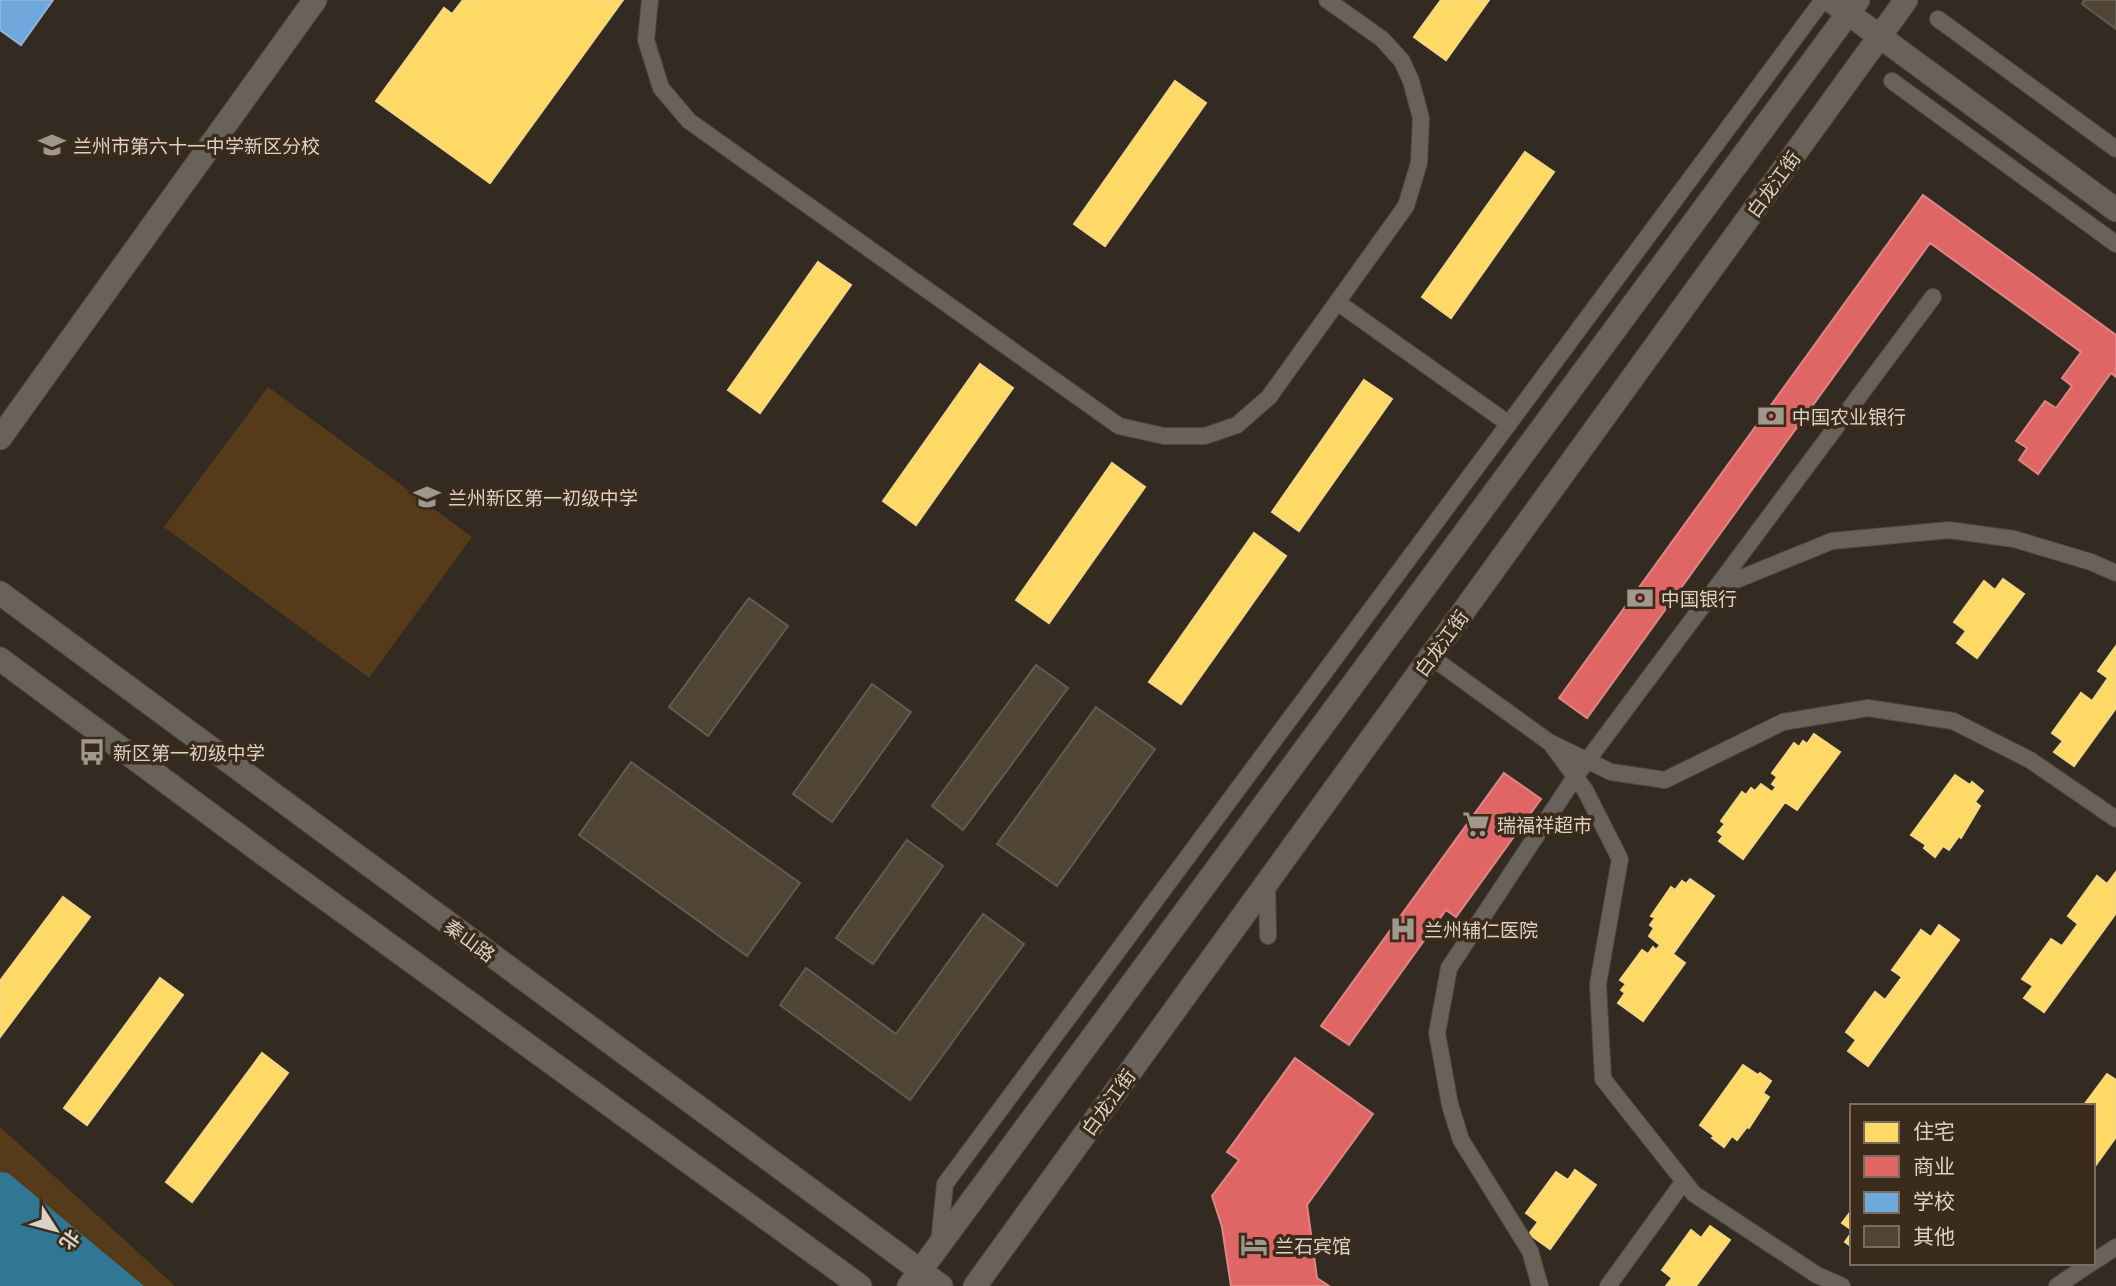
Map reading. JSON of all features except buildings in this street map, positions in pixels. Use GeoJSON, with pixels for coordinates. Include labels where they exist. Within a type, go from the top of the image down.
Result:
{"type":"FeatureCollection","features":[{"type":"Feature","properties":{"kind":"main road"},"geometry":{"type":"LineString","coordinates":[[0,438],[315,0]]}},
{"type":"Feature","properties":{"kind":"main road","name":"白龙江街"},"geometry":{"type":"LineString","coordinates":[[975,1286],[1906,0]]}},
{"type":"Feature","properties":{"kind":"main road"},"geometry":{"type":"LineString","coordinates":[[915,1279],[1846,4],[1880,36],[2116,209]]}},
{"type":"Feature","properties":{"kind":"main road","name":"秦山路"},"geometry":{"type":"LineString","coordinates":[[0,593],[915,1279],[941,1286]]}},
{"type":"Feature","properties":{"kind":"main road"},"geometry":{"type":"LineString","coordinates":[[0,659],[284,869],[860,1286]]}},
{"type":"Feature","properties":{"kind":"street"},"geometry":{"type":"LineString","coordinates":[[650,0],[646,40],[661,88],[689,121],[1119,426],[1164,436],[1205,436],[1237,425],[1269,397],[1406,206],[1419,163],[1421,118],[1411,81],[1402,61],[1382,39],[1327,0]]}},
{"type":"Feature","properties":{"kind":"street"},"geometry":{"type":"LineString","coordinates":[[938,1246],[945,1184],[1823,0]]}},
{"type":"Feature","properties":{"kind":"street"},"geometry":{"type":"LineString","coordinates":[[1938,19],[2116,149]]}},
{"type":"Feature","properties":{"kind":"street"},"geometry":{"type":"LineString","coordinates":[[1892,81],[2116,244]]}},
{"type":"Feature","properties":{"kind":"street"},"geometry":{"type":"LineString","coordinates":[[1541,1286],[1530,1251],[1461,1140],[1450,1105],[1437,1033],[1449,968],[1575,777],[1933,297]]}},
{"type":"Feature","properties":{"kind":"street"},"geometry":{"type":"LineString","coordinates":[[1337,302],[1509,424]]}},
{"type":"Feature","properties":{"kind":"street"},"geometry":{"type":"LineString","coordinates":[[1717,588],[1832,541],[1949,530],[2014,539],[2091,562],[2116,573]]}},
{"type":"Feature","properties":{"kind":"street"},"geometry":{"type":"LineString","coordinates":[[1431,657],[1549,742],[1611,772],[1665,780],[1783,722],[1868,708],[1954,721],[2031,760],[2116,819]]}},
{"type":"Feature","properties":{"kind":"street"},"geometry":{"type":"LineString","coordinates":[[1549,742],[1585,790],[1620,859],[1598,984],[1602,1079],[1694,1194],[1817,1275],[1842,1286]]}},
{"type":"Feature","properties":{"kind":"street"},"geometry":{"type":"LineString","coordinates":[[1267,883],[1268,936]]}},
{"type":"Feature","properties":{"kind":"street"},"geometry":{"type":"LineString","coordinates":[[1608,1286],[1684,1181]]}},
{"type":"Feature","properties":{"kind":"street"},"geometry":{"type":"LineString","coordinates":[[2095,1261],[2116,1247]]}},
{"type":"Feature","properties":{"kind":"street"},"geometry":{"type":"LineString","coordinates":[[2057,1286],[2089,1265]]}},
{"type":"Feature","properties":{"kind":"shaded area"},"geometry":{"type":"Polygon","coordinates":[[[268,387],[472,537],[369,678],[164,527],[268,387]]]}},
{"type":"Feature","properties":{"kind":"shaded area"},"geometry":{"type":"Polygon","coordinates":[[[0,1127],[175,1286],[0,1286],[0,1127]]]}},
{"type":"Feature","properties":{"kind":"water"},"geometry":{"type":"Polygon","coordinates":[[[0,1172],[8,1173],[144,1286],[0,1286],[0,1172]]]}},
{"type":"Feature","properties":{"kind":"place","name":"兰州市第六十一中学新区分校"},"geometry":{"type":"Point","coordinates":[52,145]}},
{"type":"Feature","properties":{"kind":"place","name":"中国农业银行"},"geometry":{"type":"Point","coordinates":[1771,416]}},
{"type":"Feature","properties":{"kind":"place","name":"兰州新区第一初级中学"},"geometry":{"type":"Point","coordinates":[427,497]}},
{"type":"Feature","properties":{"kind":"place","name":"中国银行"},"geometry":{"type":"Point","coordinates":[1640,598]}},
{"type":"Feature","properties":{"kind":"place","name":"新区第一初级中学"},"geometry":{"type":"Point","coordinates":[92,752]}},
{"type":"Feature","properties":{"kind":"place","name":"瑞福祥超市"},"geometry":{"type":"Point","coordinates":[1476,824]}},
{"type":"Feature","properties":{"kind":"place","name":"兰州辅仁医院"},"geometry":{"type":"Point","coordinates":[1403,929]}},
{"type":"Feature","properties":{"kind":"place","name":"兰石宾馆"},"geometry":{"type":"Point","coordinates":[1254,1245]}}]}
